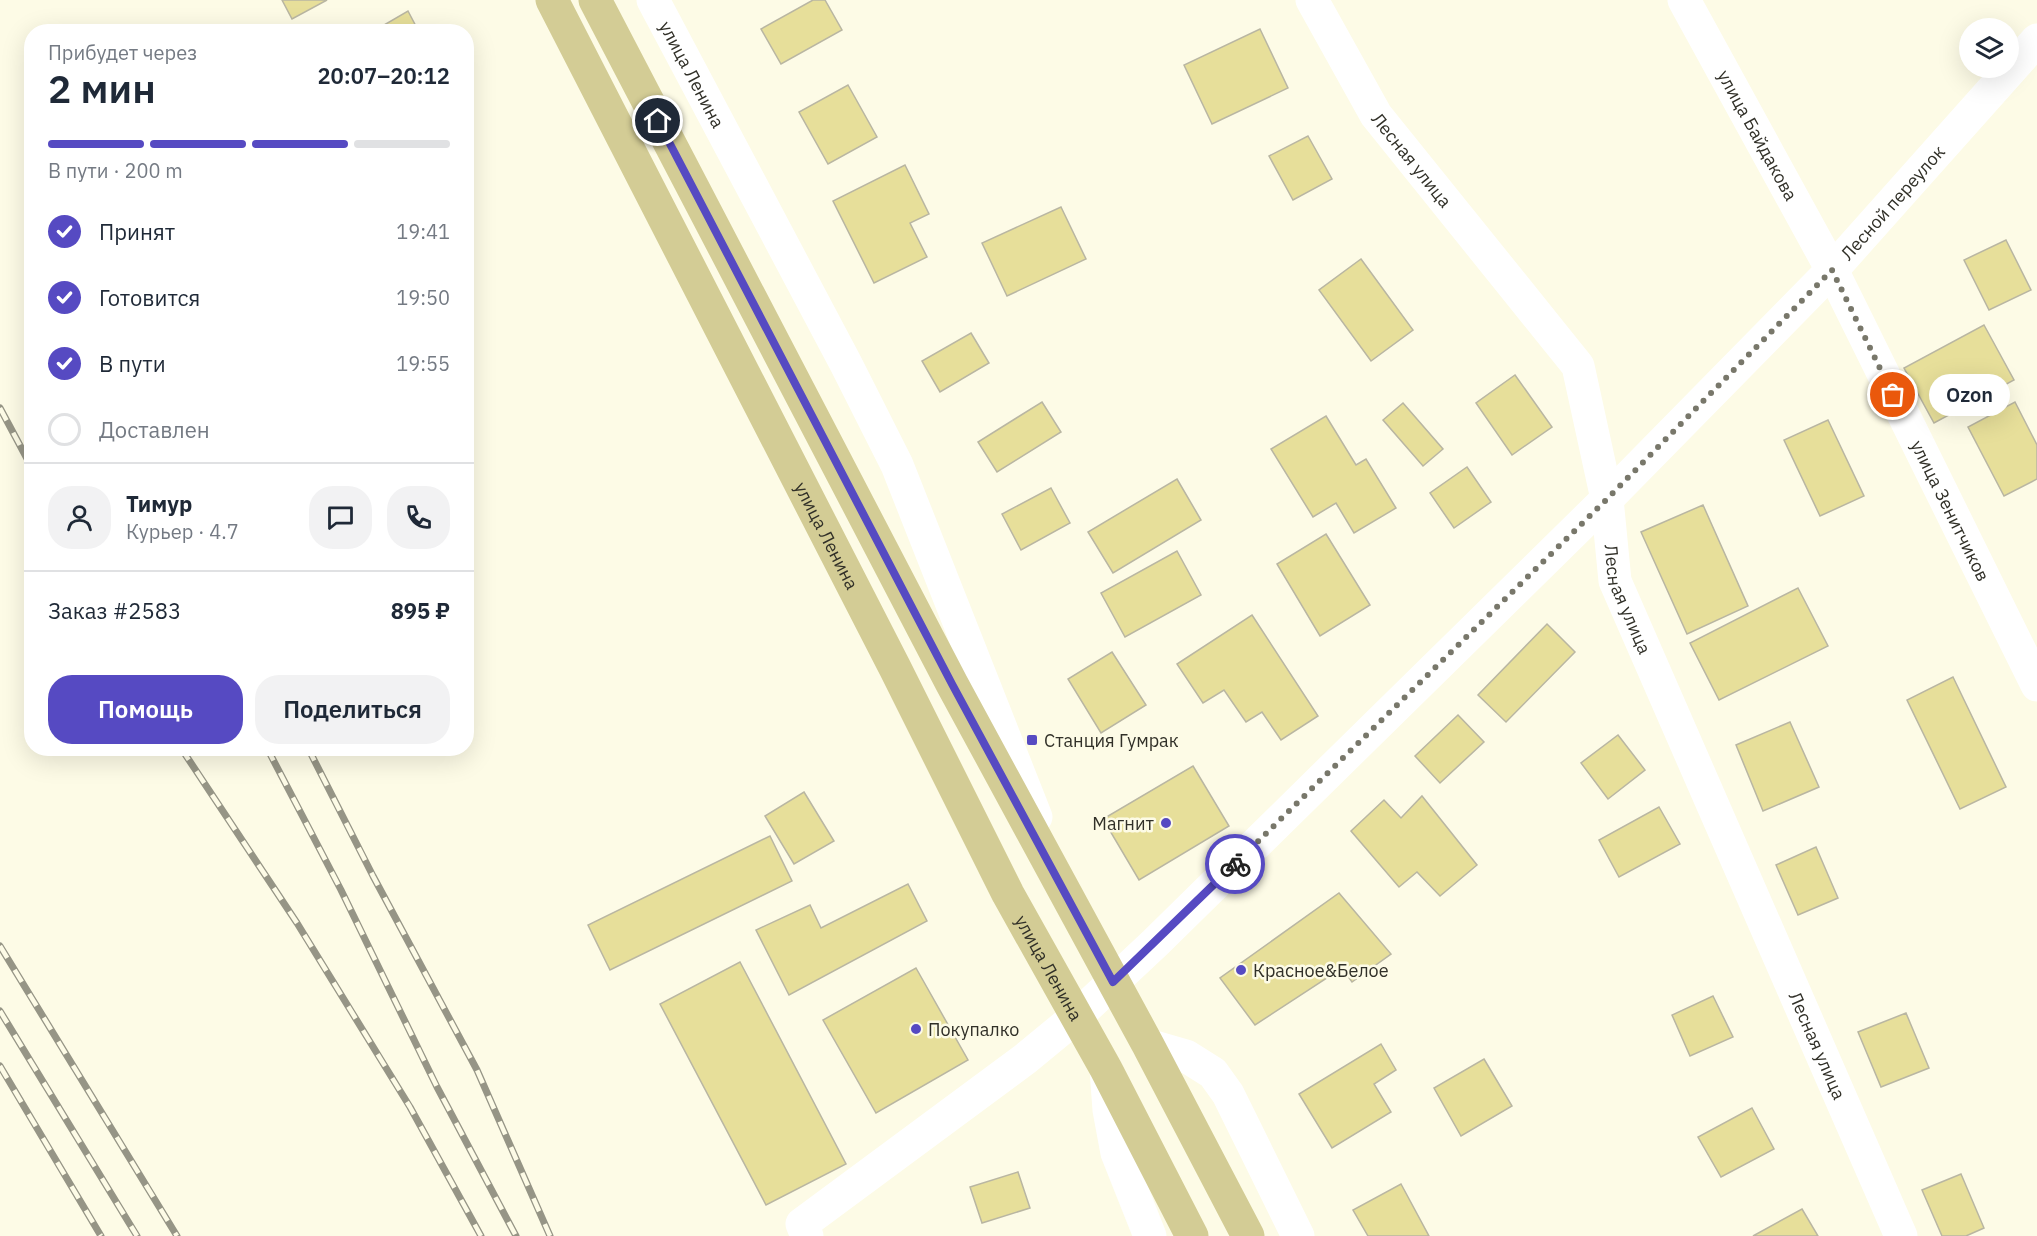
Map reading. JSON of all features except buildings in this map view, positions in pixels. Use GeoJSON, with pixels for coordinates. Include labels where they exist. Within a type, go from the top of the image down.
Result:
{"type":"FeatureCollection","features":[{"type":"Feature","properties":{"kind":"main road","name":"улица Ленина"},"geometry":{"type":"LineString","coordinates":[[552,0],[895,668],[1008,894],[1106,1069],[1192,1236]]}},
{"type":"Feature","properties":{"kind":"main road","name":"улица Ленина"},"geometry":{"type":"LineString","coordinates":[[595,0],[952,684],[1149,1045],[1248,1236]]}},
{"type":"Feature","properties":{"kind":"street","name":"улица Ленина"},"geometry":{"type":"LineString","coordinates":[[653,0],[897,465],[1034,810],[1053,870]]}},
{"type":"Feature","properties":{"kind":"street","name":"Лесная улица"},"geometry":{"type":"LineString","coordinates":[[1312,0],[1376,115],[1578,366],[1607,499],[1615,581],[1901,1236]]}},
{"type":"Feature","properties":{"kind":"street","name":"улица Байдакова"},"geometry":{"type":"LineString","coordinates":[[1689,2],[1832,270]]}},
{"type":"Feature","properties":{"kind":"street","name":"Лесной переулок"},"geometry":{"type":"LineString","coordinates":[[807,1236],[802,1224],[1025,1059],[1076,1017],[1155,943],[1607,499],[1832,270],[2037,40]]}},
{"type":"Feature","properties":{"kind":"street","name":"улица Зенитчиков"},"geometry":{"type":"LineString","coordinates":[[1832,270],[2037,685]]}},
{"type":"Feature","properties":{"kind":"street"},"geometry":{"type":"LineString","coordinates":[[1149,1045],[1186,1056],[1213,1073],[1228,1094],[1298,1236]]}},
{"type":"Feature","properties":{"kind":"street","name":"улица Ленина"},"geometry":{"type":"LineString","coordinates":[[1106,1069],[1109,1110],[1117,1153],[1150,1236]]}},
{"type":"Feature","properties":{"kind":"railway"},"geometry":{"type":"LineString","coordinates":[[0,408],[24,453]]}},
{"type":"Feature","properties":{"kind":"railway"},"geometry":{"type":"LineString","coordinates":[[186,756],[297,923],[410,1107],[481,1236]]}},
{"type":"Feature","properties":{"kind":"railway"},"geometry":{"type":"LineString","coordinates":[[271,756],[341,890],[437,1087],[516,1236]]}},
{"type":"Feature","properties":{"kind":"railway"},"geometry":{"type":"LineString","coordinates":[[312,756],[373,876],[477,1070],[550,1236]]}},
{"type":"Feature","properties":{"kind":"railway"},"geometry":{"type":"LineString","coordinates":[[0,946],[177,1236]]}},
{"type":"Feature","properties":{"kind":"railway"},"geometry":{"type":"LineString","coordinates":[[0,1011],[137,1236]]}},
{"type":"Feature","properties":{"kind":"railway"},"geometry":{"type":"LineString","coordinates":[[0,1066],[101,1236]]}},
{"type":"Feature","properties":{"kind":"way so far"},"geometry":{"type":"LineString","coordinates":[[1235,864],[1607,499],[1832,270],[1893,395]]}},
{"type":"Feature","properties":{"kind":"place","name":"Ozon"},"geometry":{"type":"Point","coordinates":[1893,395]}},
{"type":"Feature","properties":{"kind":"place","name":"Станция Гумрак"},"geometry":{"type":"Point","coordinates":[1032,740]}},
{"type":"Feature","properties":{"kind":"place","name":"Магнит"},"geometry":{"type":"Point","coordinates":[1166,823]}},
{"type":"Feature","properties":{"kind":"place","name":"Красное&Белое"},"geometry":{"type":"Point","coordinates":[1241,970]}},
{"type":"Feature","properties":{"kind":"place","name":"Покупалко"},"geometry":{"type":"Point","coordinates":[916,1029]}},
{"type":"Feature","properties":{"kind":"route"},"geometry":{"type":"LineString","coordinates":[[658,121],[952,684],[1113,982],[1235,864]]}}]}
